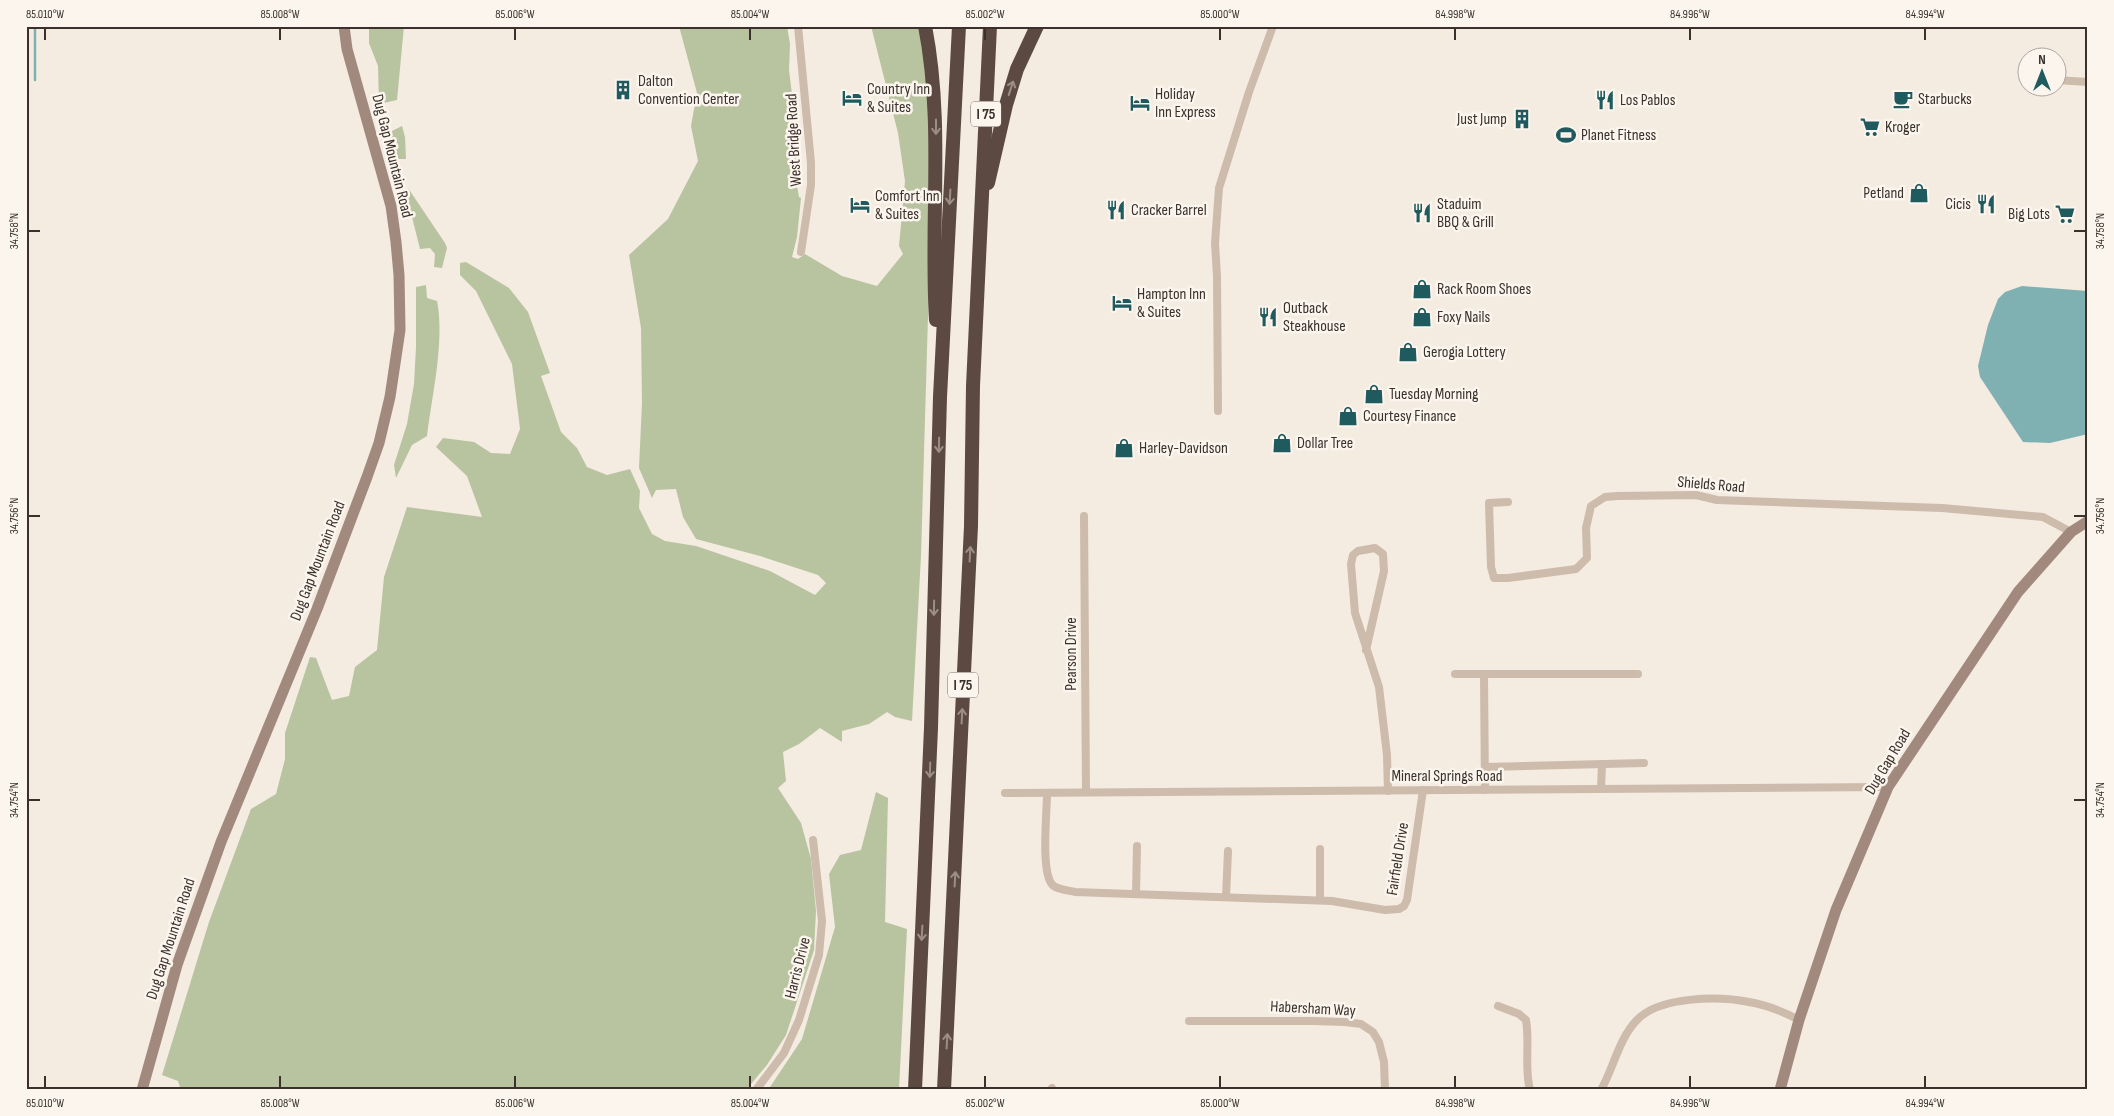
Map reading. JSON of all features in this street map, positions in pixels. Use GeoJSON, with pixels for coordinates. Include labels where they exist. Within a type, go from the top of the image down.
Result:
{"type":"FeatureCollection","features":[{"type":"Feature","properties":{"kind":"highway"},"geometry":{"type":"LineString","coordinates":[[925,26],[936,106],[934,291],[940,397]]}},
{"type":"Feature","properties":{"kind":"highway","name":"I 75"},"geometry":{"type":"LineString","coordinates":[[915,1090],[932,728],[940,397],[958,26]]}},
{"type":"Feature","properties":{"kind":"highway","name":"I 75"},"geometry":{"type":"LineString","coordinates":[[944,1090],[971,526],[973,386],[990,26]]}},
{"type":"Feature","properties":{"kind":"highway"},"geometry":{"type":"LineString","coordinates":[[982,202],[991,174],[997,140],[1017,69],[1037,26]]}},
{"type":"Feature","properties":{"kind":"street","name":"Dug Gap Mountain Road"},"geometry":{"type":"LineString","coordinates":[[142,1090],[178,965],[221,842],[317,609],[370,469],[390,397],[400,330],[400,275],[396,242],[390,206],[347,49],[344,26]]}},
{"type":"Feature","properties":{"kind":"street","name":"West Bridge Road"},"geometry":{"type":"LineString","coordinates":[[798,26],[811,163],[811,185],[801,252]]}},
{"type":"Feature","properties":{"kind":"street"},"geometry":{"type":"LineString","coordinates":[[1218,411],[1215,242],[1219,188],[1273,26]]}},
{"type":"Feature","properties":{"kind":"street"},"geometry":{"type":"LineString","coordinates":[[2066,81],[2088,82]]}},
{"type":"Feature","properties":{"kind":"street","name":"Shields Road"},"geometry":{"type":"LineString","coordinates":[[1508,502],[1489,503],[1491,567],[1494,578],[1508,578],[1576,569],[1587,558],[1586,528],[1591,506],[1604,497],[1696,495],[1717,500],[1942,508],[2043,517],[2072,532]]}},
{"type":"Feature","properties":{"kind":"street","name":"Pearson Drive"},"geometry":{"type":"LineString","coordinates":[[1084,516],[1086,792]]}},
{"type":"Feature","properties":{"kind":"street","name":"Dug Gap Road"},"geometry":{"type":"LineString","coordinates":[[1780,1090],[1800,1020],[1836,910],[1888,787],[2018,592],[2072,532],[2088,521]]}},
{"type":"Feature","properties":{"kind":"street"},"geometry":{"type":"LineString","coordinates":[[1366,650],[1384,566],[1384,554],[1375,548],[1358,551],[1354,555],[1352,564],[1356,612],[1366,650],[1379,687],[1387,755],[1388,790]]}},
{"type":"Feature","properties":{"kind":"street"},"geometry":{"type":"LineString","coordinates":[[1455,674],[1638,674]]}},
{"type":"Feature","properties":{"kind":"street"},"geometry":{"type":"LineString","coordinates":[[1484,674],[1485,790]]}},
{"type":"Feature","properties":{"kind":"street"},"geometry":{"type":"LineString","coordinates":[[1601,789],[1602,764]]}},
{"type":"Feature","properties":{"kind":"street"},"geometry":{"type":"LineString","coordinates":[[1485,767],[1644,764]]}},
{"type":"Feature","properties":{"kind":"street","name":"Mineral Springs Road"},"geometry":{"type":"LineString","coordinates":[[1005,793],[1888,787]]}},
{"type":"Feature","properties":{"kind":"street","name":"Fairfield Drive"},"geometry":{"type":"LineString","coordinates":[[1047,792],[1046,864],[1051,883],[1058,889],[1076,892],[1320,900],[1386,910],[1399,909],[1404,906],[1410,888],[1423,790]]}},
{"type":"Feature","properties":{"kind":"street","name":"Harris Drive"},"geometry":{"type":"LineString","coordinates":[[756,1090],[784,1054],[799,1020],[819,955],[822,921],[813,840]]}},
{"type":"Feature","properties":{"kind":"street"},"geometry":{"type":"LineString","coordinates":[[1136,894],[1137,846]]}},
{"type":"Feature","properties":{"kind":"street"},"geometry":{"type":"LineString","coordinates":[[1320,849],[1320,900]]}},
{"type":"Feature","properties":{"kind":"street"},"geometry":{"type":"LineString","coordinates":[[1226,897],[1228,851]]}},
{"type":"Feature","properties":{"kind":"street"},"geometry":{"type":"LineString","coordinates":[[1602,1090],[1636,1021],[1652,1008],[1675,1003],[1730,1000],[1750,1002],[1781,1011],[1800,1020]]}},
{"type":"Feature","properties":{"kind":"street"},"geometry":{"type":"LineString","coordinates":[[1498,1006],[1518,1014],[1526,1020],[1529,1038],[1528,1080],[1530,1090]]}},
{"type":"Feature","properties":{"kind":"street","name":"Habersham Way"},"geometry":{"type":"LineString","coordinates":[[1189,1021],[1321,1021],[1361,1024],[1373,1032],[1379,1042],[1384,1062],[1385,1090]]}},
{"type":"Feature","properties":{"kind":"green space"},"geometry":{"type":"Polygon","coordinates":[[[369,26],[404,26],[397,100],[379,104],[378,66],[369,43],[369,26]]]}},
{"type":"Feature","properties":{"kind":"green space"},"geometry":{"type":"Polygon","coordinates":[[[679,26],[787,26],[790,44],[789,70],[802,175],[797,186],[799,197],[801,198],[797,237],[792,257],[798,259],[805,254],[842,276],[877,286],[903,254],[899,246],[905,181],[898,133],[871,26],[921,26],[933,145],[921,556],[912,721],[895,717],[887,712],[869,724],[842,731],[842,742],[820,728],[799,744],[783,752],[786,781],[778,788],[801,823],[811,859],[816,911],[814,950],[786,1035],[767,1065],[746,1090],[181,1090],[178,1081],[162,1075],[209,922],[251,809],[276,794],[285,759],[285,733],[310,657],[316,658],[332,700],[349,696],[355,667],[377,650],[384,577],[407,507],[482,517],[467,476],[436,447],[443,438],[474,442],[491,453],[510,454],[520,429],[512,364],[476,291],[460,275],[460,263],[466,262],[509,288],[528,312],[550,373],[541,376],[561,432],[577,448],[587,467],[607,475],[630,469],[640,491],[639,508],[652,534],[665,541],[696,546],[770,571],[815,595],[826,583],[818,575],[760,556],[696,539],[683,517],[676,489],[656,490],[652,498],[639,468],[642,403],[641,328],[629,255],[668,219],[698,161],[691,126],[697,93],[679,26]]]}},
{"type":"Feature","properties":{"kind":"green space"},"geometry":{"type":"Polygon","coordinates":[[[402,126],[405,137],[406,159],[398,159],[388,139],[390,132],[402,126]]]}},
{"type":"Feature","properties":{"kind":"green space"},"geometry":{"type":"Polygon","coordinates":[[[408,188],[445,243],[447,248],[442,268],[434,267],[435,254],[430,248],[420,249],[406,193],[408,188]]]}},
{"type":"Feature","properties":{"kind":"green space"},"geometry":{"type":"Polygon","coordinates":[[[426,285],[427,298],[437,301],[440,333],[427,436],[412,445],[396,478],[394,465],[407,424],[414,384],[416,287],[426,285]]]}},
{"type":"Feature","properties":{"kind":"green space"},"geometry":{"type":"Polygon","coordinates":[[[876,792],[888,798],[885,922],[907,929],[899,1090],[768,1090],[802,1039],[835,927],[829,874],[840,855],[861,850],[876,792]]]}},
{"type":"Feature","properties":{"kind":"water"},"geometry":{"type":"Polygon","coordinates":[[[2022,286],[2088,291],[2088,434],[2050,443],[2023,442],[1980,377],[1978,366],[1988,325],[1998,299],[2005,292],[2022,286]]]}},
{"type":"Feature","properties":{"kind":"waterway"},"geometry":{"type":"LineString","coordinates":[[35,26],[35,80]]}},
{"type":"Feature","properties":{"kind":"place","name":"Dalton Convention Center"},"geometry":{"type":"Point","coordinates":[623,90]}},
{"type":"Feature","properties":{"kind":"place","name":"Country Inn & Suites"},"geometry":{"type":"Point","coordinates":[852,98]}},
{"type":"Feature","properties":{"kind":"place","name":"Starbucks"},"geometry":{"type":"Point","coordinates":[1903,99]}},
{"type":"Feature","properties":{"kind":"place","name":"Los Pablos"},"geometry":{"type":"Point","coordinates":[1605,100]}},
{"type":"Feature","properties":{"kind":"place","name":"Holiday Inn Express"},"geometry":{"type":"Point","coordinates":[1140,103]}},
{"type":"Feature","properties":{"kind":"place","name":"Just Jump"},"geometry":{"type":"Point","coordinates":[1522,119]}},
{"type":"Feature","properties":{"kind":"place","name":"Kroger"},"geometry":{"type":"Point","coordinates":[1870,127]}},
{"type":"Feature","properties":{"kind":"place","name":"Planet Fitness"},"geometry":{"type":"Point","coordinates":[1566,135]}},
{"type":"Feature","properties":{"kind":"place","name":"Petland"},"geometry":{"type":"Point","coordinates":[1919,193]}},
{"type":"Feature","properties":{"kind":"place","name":"Cicis"},"geometry":{"type":"Point","coordinates":[1986,204]}},
{"type":"Feature","properties":{"kind":"place","name":"Comfort Inn & Suites"},"geometry":{"type":"Point","coordinates":[860,205]}},
{"type":"Feature","properties":{"kind":"place","name":"Cracker Barrel"},"geometry":{"type":"Point","coordinates":[1116,210]}},
{"type":"Feature","properties":{"kind":"place","name":"Staduim BBQ & Grill"},"geometry":{"type":"Point","coordinates":[1422,213]}},
{"type":"Feature","properties":{"kind":"place","name":"Big Lots"},"geometry":{"type":"Point","coordinates":[2065,214]}},
{"type":"Feature","properties":{"kind":"place","name":"Rack Room Shoes"},"geometry":{"type":"Point","coordinates":[1422,289]}},
{"type":"Feature","properties":{"kind":"place","name":"Hampton Inn & Suites"},"geometry":{"type":"Point","coordinates":[1122,303]}},
{"type":"Feature","properties":{"kind":"place","name":"Outback Steakhouse"},"geometry":{"type":"Point","coordinates":[1268,317]}},
{"type":"Feature","properties":{"kind":"place","name":"Foxy Nails"},"geometry":{"type":"Point","coordinates":[1422,317]}},
{"type":"Feature","properties":{"kind":"place","name":"Gerogia Lottery"},"geometry":{"type":"Point","coordinates":[1408,352]}},
{"type":"Feature","properties":{"kind":"place","name":"Tuesday Morning"},"geometry":{"type":"Point","coordinates":[1374,394]}},
{"type":"Feature","properties":{"kind":"place","name":"Courtesy Finance"},"geometry":{"type":"Point","coordinates":[1348,416]}},
{"type":"Feature","properties":{"kind":"place","name":"Dollar Tree"},"geometry":{"type":"Point","coordinates":[1282,443]}},
{"type":"Feature","properties":{"kind":"place","name":"Harley-Davidson"},"geometry":{"type":"Point","coordinates":[1124,448]}}]}
